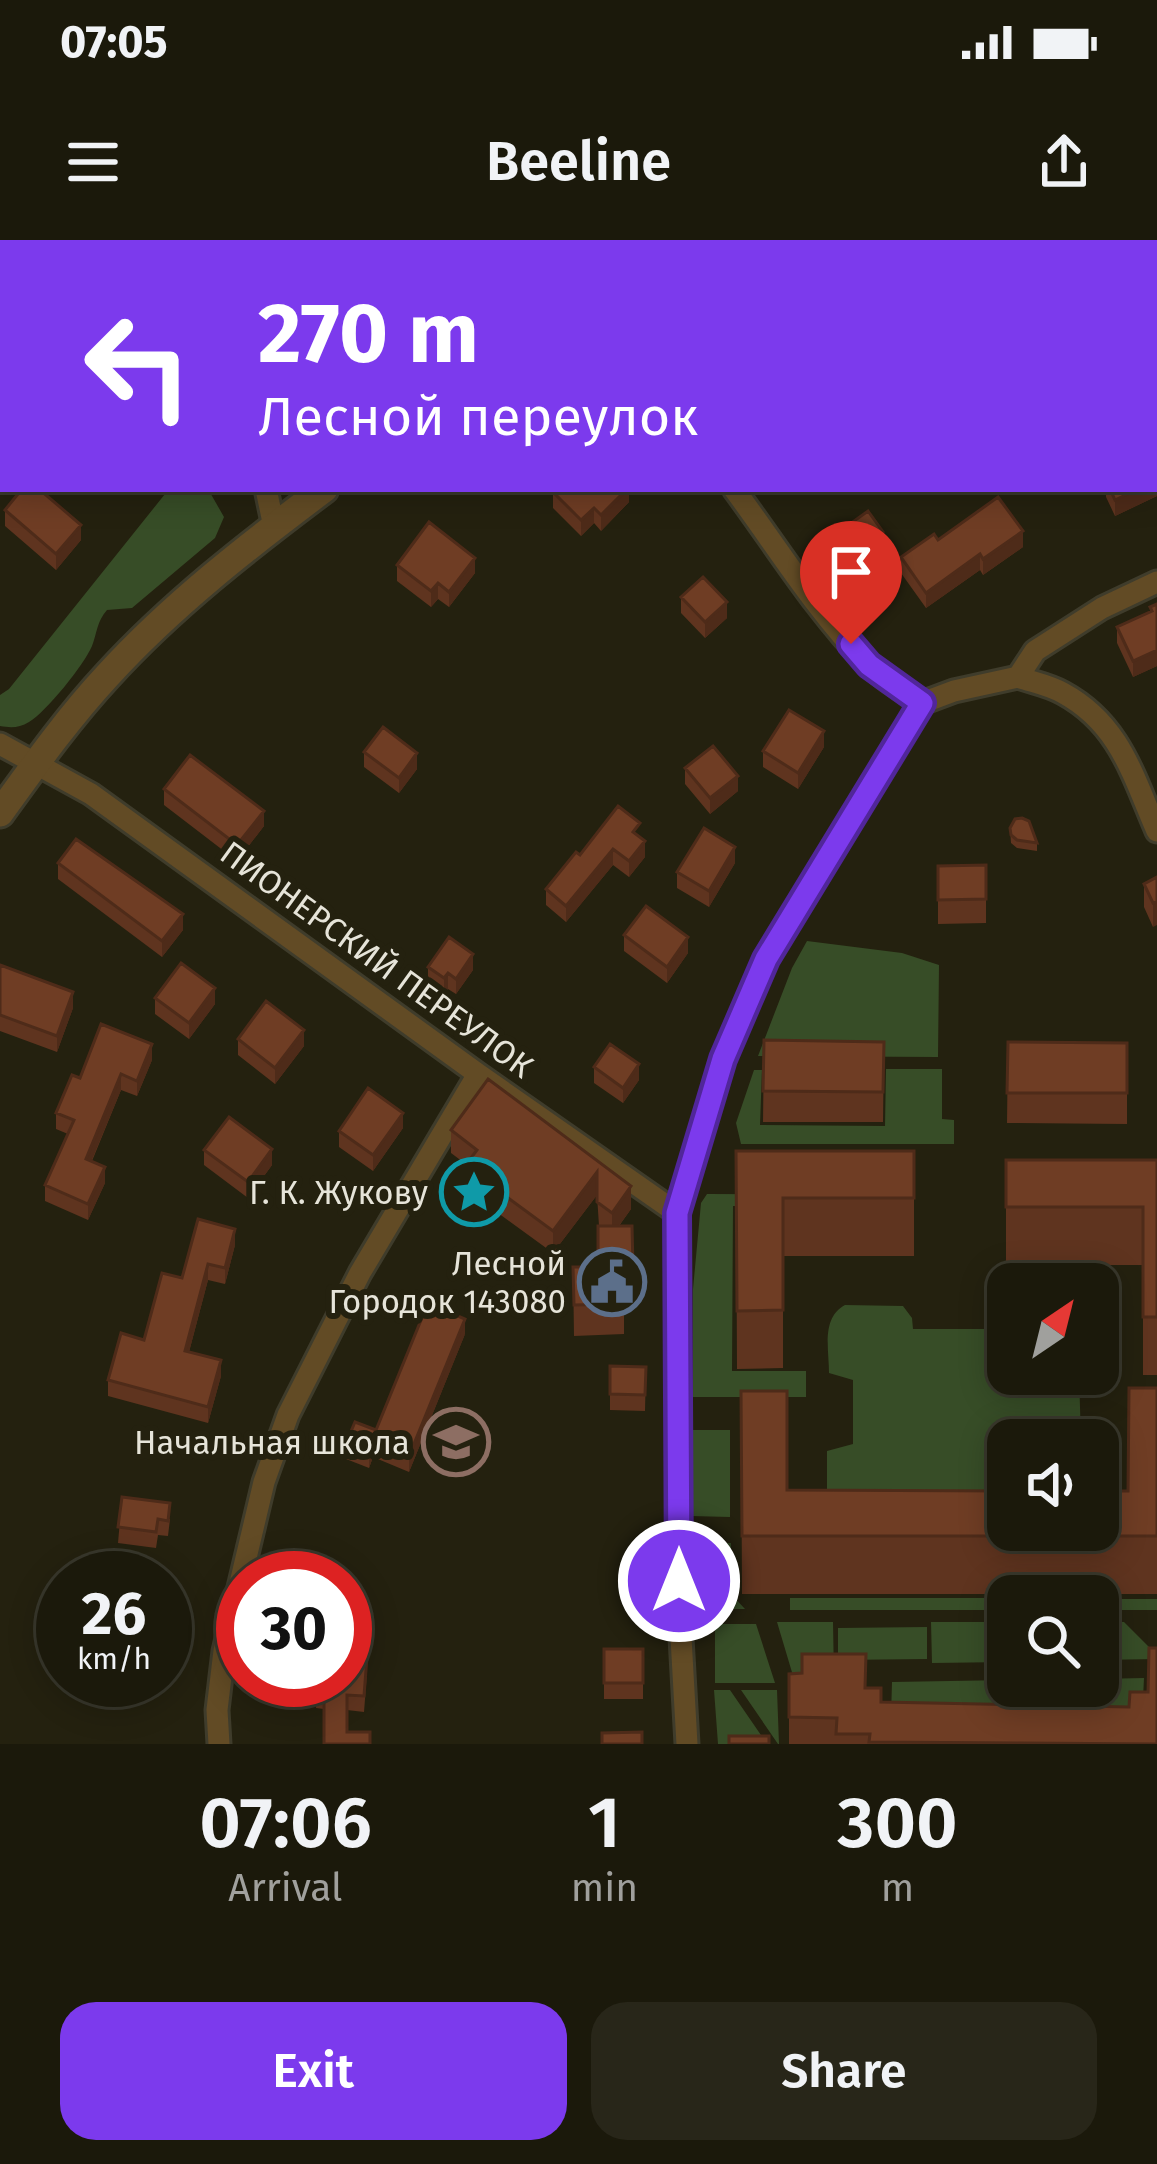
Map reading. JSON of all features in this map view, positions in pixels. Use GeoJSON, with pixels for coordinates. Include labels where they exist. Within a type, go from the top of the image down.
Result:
{"type":"FeatureCollection","features":[{"type":"Feature","properties":{"kind":"street"},"geometry":{"type":"LineString","coordinates":[[267,492],[274,527]]}},
{"type":"Feature","properties":{"kind":"street"},"geometry":{"type":"LineString","coordinates":[[0,813],[106,676],[204,582],[320,492]]}},
{"type":"Feature","properties":{"kind":"street"},"geometry":{"type":"LineString","coordinates":[[736,492],[869,665],[922,703]]}},
{"type":"Feature","properties":{"kind":"street"},"geometry":{"type":"LineString","coordinates":[[1018,677],[1035,651],[1102,608],[1157,581]]}},
{"type":"Feature","properties":{"kind":"street"},"geometry":{"type":"LineString","coordinates":[[687,1744],[680,1620],[677,1213],[723,1059],[766,959],[922,703],[954,691],[1018,677],[1060,691],[1097,717],[1118,742],[1157,832]]}},
{"type":"Feature","properties":{"kind":"street","name":"ПИОНЕРСКИЙ ПЕРЕУЛОК"},"geometry":{"type":"LineString","coordinates":[[0,743],[91,794],[677,1213]]}},
{"type":"Feature","properties":{"kind":"street"},"geometry":{"type":"LineString","coordinates":[[219,1744],[224,1651],[265,1482],[288,1415],[360,1273],[478,1074]]}},
{"type":"Feature","properties":{"kind":"green space"},"geometry":{"type":"Polygon","coordinates":[[[167,492],[210,492],[224,517],[215,538],[132,608],[107,610],[88,654],[36,717],[15,727],[0,726],[0,695],[167,492]]]}},
{"type":"Feature","properties":{"kind":"green space"},"geometry":{"type":"Polygon","coordinates":[[[807,941],[902,953],[939,965],[938,1057],[758,1056],[807,941]]]}},
{"type":"Feature","properties":{"kind":"green space"},"geometry":{"type":"Polygon","coordinates":[[[886,1069],[942,1069],[942,1119],[954,1120],[954,1144],[741,1144],[736,1123],[754,1070],[762,1070],[760,1125],[885,1126],[886,1069]]]}},
{"type":"Feature","properties":{"kind":"green space"},"geometry":{"type":"Polygon","coordinates":[[[707,1194],[914,1195],[914,1206],[733,1206],[732,1371],[806,1371],[806,1397],[693,1397],[693,1289],[701,1203],[707,1194]]]}},
{"type":"Feature","properties":{"kind":"green space"},"geometry":{"type":"Polygon","coordinates":[[[845,1305],[903,1306],[913,1329],[987,1329],[987,1395],[1080,1395],[1080,1419],[987,1419],[987,1491],[880,1490],[879,1500],[827,1491],[827,1451],[853,1444],[853,1380],[829,1373],[829,1326],[845,1305]]]}},
{"type":"Feature","properties":{"kind":"green space"},"geometry":{"type":"Polygon","coordinates":[[[688,1430],[730,1430],[730,1517],[690,1516],[688,1430]]]}},
{"type":"Feature","properties":{"kind":"green space"},"geometry":{"type":"Polygon","coordinates":[[[689,1543],[731,1543],[732,1595],[745,1609],[691,1609],[689,1543]]]}},
{"type":"Feature","properties":{"kind":"green space"},"geometry":{"type":"Polygon","coordinates":[[[790,1598],[987,1598],[987,1610],[790,1610],[790,1598]]]}},
{"type":"Feature","properties":{"kind":"green space"},"geometry":{"type":"Polygon","coordinates":[[[1119,1599],[1157,1599],[1157,1610],[1119,1610],[1119,1599]]]}},
{"type":"Feature","properties":{"kind":"green space"},"geometry":{"type":"Polygon","coordinates":[[[777,1622],[833,1622],[834,1678],[794,1679],[777,1622]]]}},
{"type":"Feature","properties":{"kind":"green space"},"geometry":{"type":"Polygon","coordinates":[[[931,1622],[987,1622],[987,1662],[932,1663],[931,1622]]]}},
{"type":"Feature","properties":{"kind":"green space"},"geometry":{"type":"Polygon","coordinates":[[[1119,1622],[1124,1622],[1157,1659],[1119,1660],[1119,1622]]]}},
{"type":"Feature","properties":{"kind":"green space"},"geometry":{"type":"Polygon","coordinates":[[[715,1624],[756,1624],[775,1683],[715,1683],[715,1624]]]}},
{"type":"Feature","properties":{"kind":"green space"},"geometry":{"type":"Polygon","coordinates":[[[927,1627],[927,1659],[838,1660],[838,1628],[927,1627]]]}},
{"type":"Feature","properties":{"kind":"green space"},"geometry":{"type":"Polygon","coordinates":[[[1144,1678],[1142,1720],[891,1717],[892,1682],[987,1680],[987,1707],[1119,1707],[1119,1679],[1144,1678]]]}},
{"type":"Feature","properties":{"kind":"green space"},"geometry":{"type":"Polygon","coordinates":[[[714,1690],[730,1690],[767,1744],[718,1744],[714,1690]]]}},
{"type":"Feature","properties":{"kind":"green space"},"geometry":{"type":"Polygon","coordinates":[[[741,1690],[777,1690],[779,1744],[778,1744],[741,1690]]]}},
{"type":"Feature","properties":{"kind":"building"},"geometry":{"type":"Polygon","coordinates":[[[20,492],[42,492],[81,525],[56,554],[5,510],[20,492]]]}},
{"type":"Feature","properties":{"kind":"building"},"geometry":{"type":"Polygon","coordinates":[[[553,492],[624,492],[601,515],[594,508],[581,520],[553,492]]]}},
{"type":"Feature","properties":{"kind":"building"},"geometry":{"type":"Polygon","coordinates":[[[998,497],[1023,531],[983,559],[980,554],[926,593],[901,557],[934,534],[938,540],[998,497]]]}},
{"type":"Feature","properties":{"kind":"building"},"geometry":{"type":"Polygon","coordinates":[[[868,511],[883,532],[855,552],[840,531],[868,511]]]}},
{"type":"Feature","properties":{"kind":"building"},"geometry":{"type":"Polygon","coordinates":[[[429,522],[475,558],[449,592],[438,583],[431,591],[397,565],[429,522]]]}},
{"type":"Feature","properties":{"kind":"building"},"geometry":{"type":"Polygon","coordinates":[[[703,577],[727,602],[705,622],[681,597],[703,577]]]}},
{"type":"Feature","properties":{"kind":"building"},"geometry":{"type":"Polygon","coordinates":[[[1157,604],[1157,650],[1133,661],[1117,627],[1157,604]]]}},
{"type":"Feature","properties":{"kind":"building"},"geometry":{"type":"Polygon","coordinates":[[[789,710],[824,731],[798,773],[763,751],[789,710]]]}},
{"type":"Feature","properties":{"kind":"building"},"geometry":{"type":"Polygon","coordinates":[[[383,727],[417,753],[399,778],[364,752],[383,727]]]}},
{"type":"Feature","properties":{"kind":"building"},"geometry":{"type":"Polygon","coordinates":[[[713,746],[738,776],[710,798],[685,768],[713,746]]]}},
{"type":"Feature","properties":{"kind":"building"},"geometry":{"type":"Polygon","coordinates":[[[190,755],[264,811],[237,845],[164,789],[190,755]]]}},
{"type":"Feature","properties":{"kind":"building"},"geometry":{"type":"Polygon","coordinates":[[[618,806],[640,823],[633,832],[645,841],[629,861],[613,849],[566,906],[546,889],[618,806]]]}},
{"type":"Feature","properties":{"kind":"building"},"geometry":{"type":"Polygon","coordinates":[[[1015,819],[1029,821],[1037,843],[1011,835],[1015,819]]]}},
{"type":"Feature","properties":{"kind":"building"},"geometry":{"type":"Polygon","coordinates":[[[704,828],[735,847],[709,891],[677,872],[704,828]]]}},
{"type":"Feature","properties":{"kind":"building"},"geometry":{"type":"Polygon","coordinates":[[[76,839],[183,914],[162,941],[58,863],[76,839]]]}},
{"type":"Feature","properties":{"kind":"building"},"geometry":{"type":"Polygon","coordinates":[[[986,865],[986,899],[938,900],[938,866],[986,865]]]}},
{"type":"Feature","properties":{"kind":"building"},"geometry":{"type":"Polygon","coordinates":[[[1157,877],[1157,901],[1153,903],[1144,884],[1157,877]]]}},
{"type":"Feature","properties":{"kind":"building"},"geometry":{"type":"Polygon","coordinates":[[[646,906],[688,937],[667,967],[624,935],[646,906]]]}},
{"type":"Feature","properties":{"kind":"building"},"geometry":{"type":"Polygon","coordinates":[[[449,937],[473,954],[456,979],[448,973],[444,978],[428,967],[449,937]]]}},
{"type":"Feature","properties":{"kind":"building"},"geometry":{"type":"Polygon","coordinates":[[[181,963],[215,988],[189,1023],[155,998],[181,963]]]}},
{"type":"Feature","properties":{"kind":"building"},"geometry":{"type":"Polygon","coordinates":[[[0,965],[73,992],[57,1036],[0,1015],[0,965]]]}},
{"type":"Feature","properties":{"kind":"building"},"geometry":{"type":"Polygon","coordinates":[[[266,1001],[304,1030],[275,1068],[238,1039],[266,1001]]]}},
{"type":"Feature","properties":{"kind":"building"},"geometry":{"type":"Polygon","coordinates":[[[101,1024],[152,1044],[137,1081],[121,1074],[86,1159],[105,1167],[88,1204],[45,1185],[74,1120],[56,1113],[72,1075],[80,1078],[101,1024]]]}},
{"type":"Feature","properties":{"kind":"building"},"geometry":{"type":"Polygon","coordinates":[[[764,1040],[884,1042],[883,1092],[763,1091],[764,1040]]]}},
{"type":"Feature","properties":{"kind":"building"},"geometry":{"type":"Polygon","coordinates":[[[1008,1042],[1127,1043],[1127,1093],[1007,1093],[1008,1042]]]}},
{"type":"Feature","properties":{"kind":"building"},"geometry":{"type":"Polygon","coordinates":[[[610,1044],[639,1064],[623,1088],[594,1067],[610,1044]]]}},
{"type":"Feature","properties":{"kind":"building"},"geometry":{"type":"Polygon","coordinates":[[[488,1079],[631,1186],[612,1213],[597,1202],[597,1172],[553,1231],[465,1166],[477,1150],[451,1130],[488,1079]]]}},
{"type":"Feature","properties":{"kind":"building"},"geometry":{"type":"Polygon","coordinates":[[[368,1088],[403,1113],[373,1155],[339,1131],[368,1088]]]}},
{"type":"Feature","properties":{"kind":"building"},"geometry":{"type":"Polygon","coordinates":[[[229,1117],[272,1149],[248,1182],[204,1150],[229,1117]]]}},
{"type":"Feature","properties":{"kind":"building"},"geometry":{"type":"Polygon","coordinates":[[[736,1151],[914,1151],[914,1198],[783,1198],[783,1310],[737,1311],[736,1151]]]}},
{"type":"Feature","properties":{"kind":"building"},"geometry":{"type":"Polygon","coordinates":[[[1006,1160],[1157,1160],[1157,1317],[1143,1317],[1143,1207],[1006,1207],[1006,1160]]]}},
{"type":"Feature","properties":{"kind":"building"},"geometry":{"type":"Polygon","coordinates":[[[198,1219],[235,1229],[225,1268],[208,1264],[185,1351],[221,1360],[208,1407],[108,1380],[121,1333],[144,1340],[162,1273],[182,1278],[198,1219]]]}},
{"type":"Feature","properties":{"kind":"building"},"geometry":{"type":"Polygon","coordinates":[[[598,1226],[632,1226],[633,1266],[623,1266],[624,1304],[574,1305],[573,1267],[598,1267],[598,1226]]]}},
{"type":"Feature","properties":{"kind":"building"},"geometry":{"type":"Polygon","coordinates":[[[428,1303],[465,1319],[409,1456],[373,1442],[369,1453],[346,1443],[355,1422],[376,1430],[428,1303]]]}},
{"type":"Feature","properties":{"kind":"building"},"geometry":{"type":"Polygon","coordinates":[[[610,1366],[646,1367],[645,1395],[610,1394],[610,1366]]]}},
{"type":"Feature","properties":{"kind":"building"},"geometry":{"type":"Polygon","coordinates":[[[1129,1388],[1157,1388],[1157,1536],[1119,1536],[1119,1491],[1128,1491],[1129,1388]]]}},
{"type":"Feature","properties":{"kind":"building"},"geometry":{"type":"Polygon","coordinates":[[[741,1391],[787,1391],[787,1490],[987,1491],[987,1536],[742,1536],[741,1391]]]}},
{"type":"Feature","properties":{"kind":"building"},"geometry":{"type":"Polygon","coordinates":[[[122,1497],[170,1503],[168,1521],[158,1519],[156,1532],[118,1527],[122,1497]]]}},
{"type":"Feature","properties":{"kind":"building"},"geometry":{"type":"Polygon","coordinates":[[[1149,1648],[1157,1648],[1157,1744],[869,1742],[870,1734],[836,1734],[837,1718],[789,1717],[789,1674],[802,1673],[802,1654],[866,1654],[865,1688],[881,1688],[881,1702],[1129,1707],[1130,1692],[1148,1692],[1149,1648]]]}},
{"type":"Feature","properties":{"kind":"building"},"geometry":{"type":"Polygon","coordinates":[[[604,1649],[643,1649],[643,1683],[604,1683],[604,1649]]]}},
{"type":"Feature","properties":{"kind":"building"},"geometry":{"type":"Polygon","coordinates":[[[324,1707],[347,1707],[347,1732],[370,1732],[370,1744],[324,1744],[324,1707]]]}},
{"type":"Feature","properties":{"kind":"building"},"geometry":{"type":"Polygon","coordinates":[[[642,1732],[642,1744],[602,1744],[602,1733],[642,1732]]]}},
{"type":"Feature","properties":{"kind":"building"},"geometry":{"type":"Polygon","coordinates":[[[729,1736],[769,1736],[769,1744],[729,1744],[729,1736]]]}},
{"type":"Feature","properties":{"kind":"place","name":"Г. К. Жукову"},"geometry":{"type":"Point","coordinates":[474,1192]}},
{"type":"Feature","properties":{"kind":"place","name":"Лесной Городок 143080"},"geometry":{"type":"Point","coordinates":[612,1282]}},
{"type":"Feature","properties":{"kind":"place","name":"Начальная школа"},"geometry":{"type":"Point","coordinates":[456,1442]}},
{"type":"Feature","properties":{"kind":"route"},"geometry":{"type":"LineString","coordinates":[[679,1581],[677,1213],[723,1059],[766,959],[922,703],[869,665],[851,644]]}}]}
